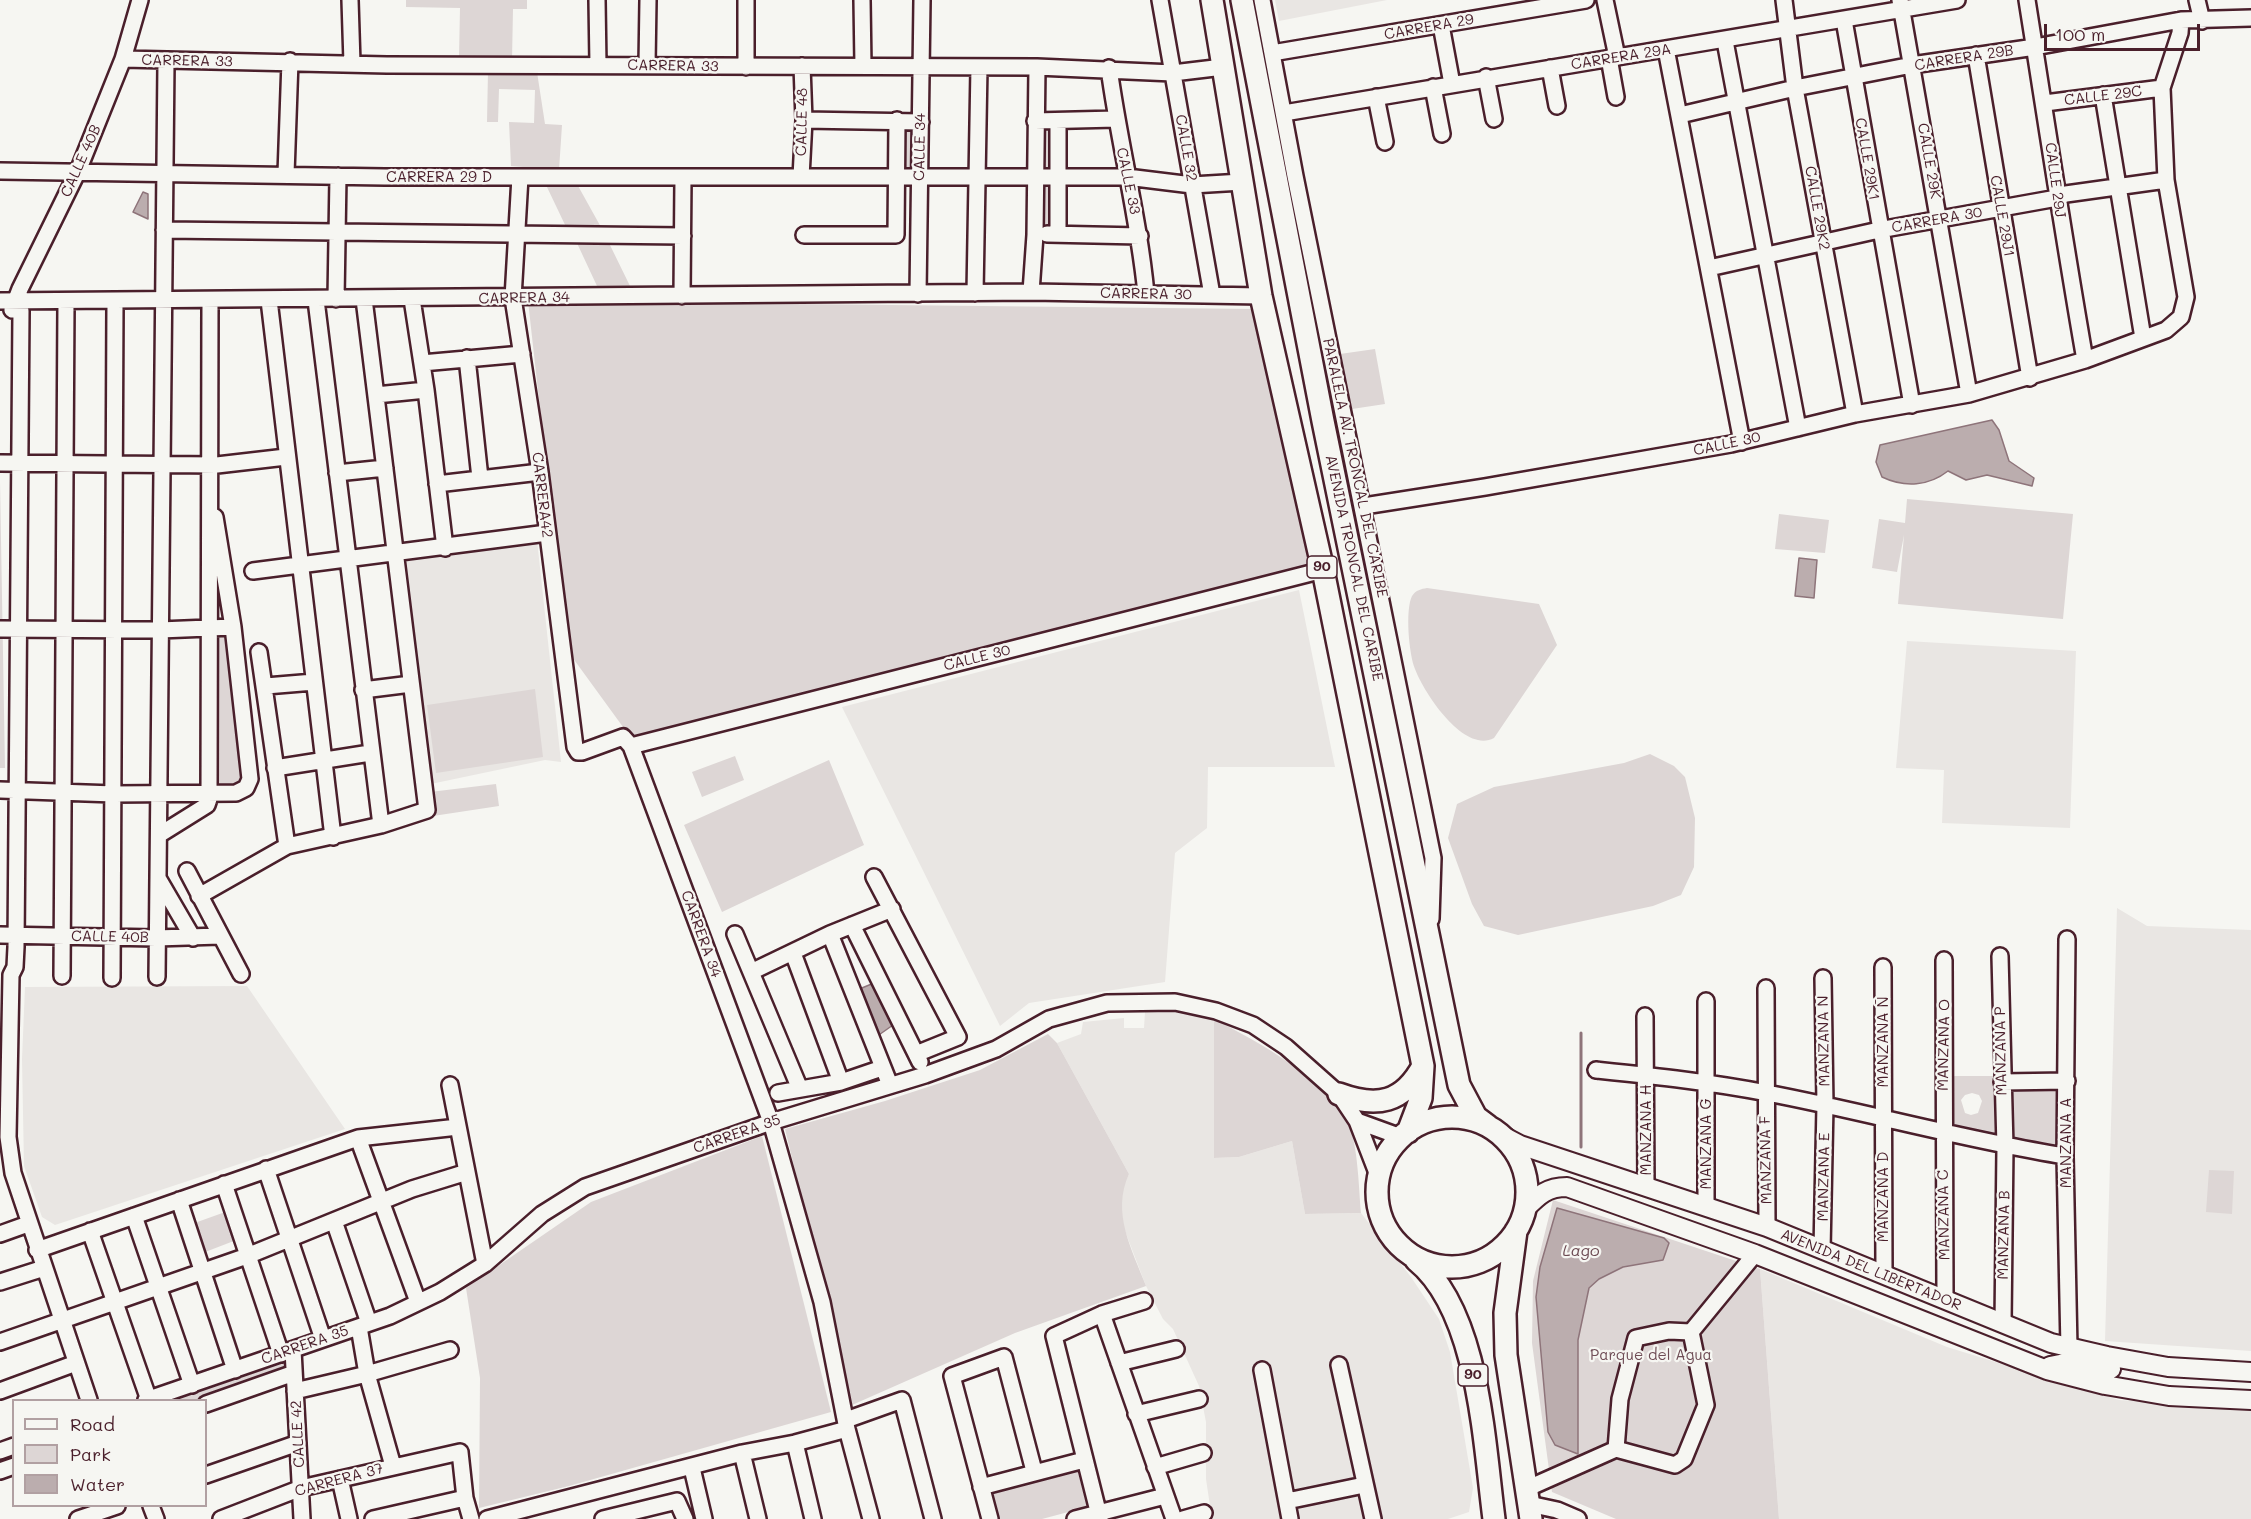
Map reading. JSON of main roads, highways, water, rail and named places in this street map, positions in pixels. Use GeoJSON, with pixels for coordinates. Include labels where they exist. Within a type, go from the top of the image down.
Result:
{"type":"FeatureCollection","features":[{"type":"Feature","properties":{"kind":"highway","name":"AVENIDA TRONCAL DEL CARIBE"},"geometry":{"type":"LineString","coordinates":[[1212,0],[1262,296],[1323,570],[1423,1066],[1421,1098],[1404,1134]]}},
{"type":"Feature","properties":{"kind":"highway","name":"AVENIDA TRONCAL DEL CARIBE"},"geometry":{"type":"LineString","coordinates":[[1242,0],[1323,421],[1459,1086],[1476,1117],[1494,1130]]}},
{"type":"Feature","properties":{"kind":"highway"},"geometry":{"type":"LineString","coordinates":[[1339,1095],[1370,1103],[1387,1100],[1402,1093],[1414,1081],[1423,1066]]}},
{"type":"Feature","properties":{"kind":"highway"},"geometry":{"type":"LineString","coordinates":[[1461,1118],[1494,1130],[1509,1144],[1523,1168],[1526,1182],[1525,1209],[1517,1230],[1495,1254],[1465,1266],[1433,1265],[1404,1250],[1386,1227],[1380,1212],[1378,1178],[1387,1156],[1404,1134],[1433,1119],[1461,1118]]}},
{"type":"Feature","properties":{"kind":"highway","name":"90"},"geometry":{"type":"LineString","coordinates":[[1517,1230],[1505,1313],[1506,1355],[1529,1504]]}},
{"type":"Feature","properties":{"kind":"highway","name":"90"},"geometry":{"type":"LineString","coordinates":[[1404,1250],[1424,1266],[1437,1283],[1454,1314],[1467,1347],[1476,1386],[1494,1519]]}},
{"type":"Feature","properties":{"kind":"main road","name":"AVENIDA DEL LIBERTADOR"},"geometry":{"type":"LineString","coordinates":[[1494,1130],[1520,1145],[1767,1227],[2069,1348],[2168,1367],[2251,1372]]}},
{"type":"Feature","properties":{"kind":"main road","name":"AVENIDA DEL LIBERTADOR"},"geometry":{"type":"LineString","coordinates":[[1525,1209],[1553,1186],[1568,1187],[1755,1254],[2047,1370],[2105,1385],[2169,1396],[2251,1400]]}},
{"type":"Feature","properties":{"kind":"main road"},"geometry":{"type":"LineString","coordinates":[[2047,1370],[2050,1366],[2070,1362],[2152,1376],[2191,1378],[2219,1370]]}},
{"type":"Feature","properties":{"kind":"water"},"geometry":{"type":"Polygon","coordinates":[[[143,192],[148,194],[148,219],[133,212],[143,192]]]}},
{"type":"Feature","properties":{"kind":"water"},"geometry":{"type":"Polygon","coordinates":[[[1992,420],[1999,430],[2009,461],[2034,478],[2032,486],[1987,475],[1966,480],[1948,471],[1933,480],[1916,484],[1899,483],[1882,477],[1876,462],[1880,445],[1992,420]]]}},
{"type":"Feature","properties":{"kind":"water"},"geometry":{"type":"Polygon","coordinates":[[[1799,558],[1817,560],[1814,598],[1795,596],[1799,558]]]}},
{"type":"Feature","properties":{"kind":"water"},"geometry":{"type":"Polygon","coordinates":[[[874,983],[893,1025],[876,1037],[857,990],[874,983]]]}},
{"type":"Feature","properties":{"kind":"water","name":"Lago"},"geometry":{"type":"Polygon","coordinates":[[[1557,1208],[1664,1238],[1669,1243],[1663,1260],[1623,1267],[1599,1279],[1589,1288],[1578,1340],[1578,1454],[1555,1445],[1548,1432],[1536,1297],[1540,1267],[1557,1208]]]}},
{"type":"Feature","properties":{"kind":"waterway"},"geometry":{"type":"LineString","coordinates":[[1581,1033],[1581,1147]]}},
{"type":"Feature","properties":{"kind":"park label","name":"Parque del Agua"},"geometry":{"type":"Point","coordinates":[1651,1355]}}]}
